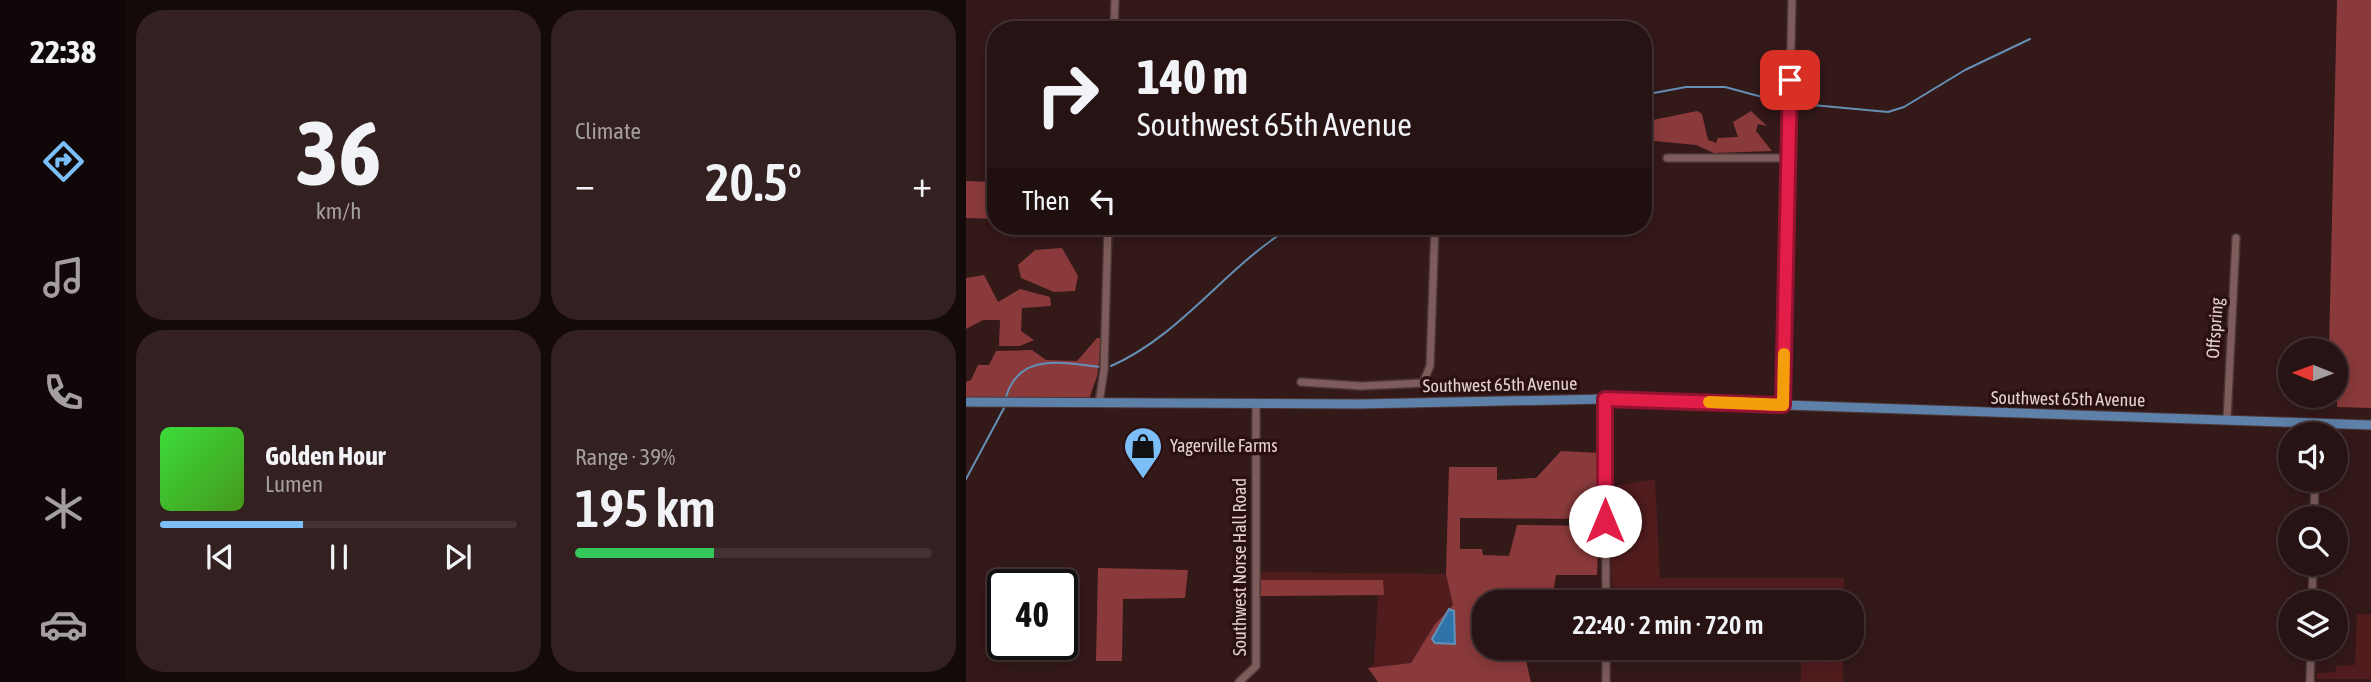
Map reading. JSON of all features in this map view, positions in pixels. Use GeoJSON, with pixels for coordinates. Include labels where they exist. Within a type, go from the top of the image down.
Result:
{"type":"FeatureCollection","features":[{"type":"Feature","properties":{"kind":"main road","name":"Southwest 65th Avenue"},"geometry":{"type":"LineString","coordinates":[[966,402],[1360,404],[1605,399],[2227,420],[2278,425]]}},
{"type":"Feature","properties":{"kind":"main road","name":"Southwest 65th Avenue"},"geometry":{"type":"LineString","coordinates":[[2348,427],[2371,425]]}},
{"type":"Feature","properties":{"kind":"street"},"geometry":{"type":"LineString","coordinates":[[1114,21],[1115,0]]}},
{"type":"Feature","properties":{"kind":"street"},"geometry":{"type":"LineString","coordinates":[[1783,405],[1792,0]]}},
{"type":"Feature","properties":{"kind":"street"},"geometry":{"type":"LineString","coordinates":[[1667,158],[1788,158]]}},
{"type":"Feature","properties":{"kind":"street"},"geometry":{"type":"LineString","coordinates":[[1099,403],[1104,370],[1108,235]]}},
{"type":"Feature","properties":{"kind":"street"},"geometry":{"type":"LineString","coordinates":[[1301,382],[1361,386],[1417,385],[1428,377],[1435,235]]}},
{"type":"Feature","properties":{"kind":"street","name":"Offspring"},"geometry":{"type":"LineString","coordinates":[[2227,420],[2236,237]]}},
{"type":"Feature","properties":{"kind":"street"},"geometry":{"type":"LineString","coordinates":[[1360,404],[1361,386]]}},
{"type":"Feature","properties":{"kind":"street"},"geometry":{"type":"LineString","coordinates":[[1605,399],[1606,590]]}},
{"type":"Feature","properties":{"kind":"street","name":"Southwest Norse Hall Road"},"geometry":{"type":"LineString","coordinates":[[1239,682],[1256,666],[1256,403]]}},
{"type":"Feature","properties":{"kind":"street"},"geometry":{"type":"LineString","coordinates":[[1606,660],[1606,682]]}},
{"type":"Feature","properties":{"kind":"street"},"geometry":{"type":"LineString","coordinates":[[2310,682],[2311,660]]}},
{"type":"Feature","properties":{"kind":"shaded area"},"geometry":{"type":"Polygon","coordinates":[[[2337,0],[2371,0],[2371,408],[2348,407],[2348,338],[2329,338],[2337,0]]]}},
{"type":"Feature","properties":{"kind":"shaded area"},"geometry":{"type":"Polygon","coordinates":[[[1697,111],[1702,114],[1708,140],[1716,143],[1718,138],[1738,137],[1733,122],[1751,111],[1767,126],[1758,124],[1756,131],[1772,151],[1714,153],[1696,145],[1652,142],[1652,120],[1697,111]]]}},
{"type":"Feature","properties":{"kind":"shaded area"},"geometry":{"type":"Polygon","coordinates":[[[966,181],[987,182],[987,219],[966,218],[966,181]]]}},
{"type":"Feature","properties":{"kind":"shaded area"},"geometry":{"type":"Polygon","coordinates":[[[1062,248],[1078,276],[1075,291],[1054,292],[1021,278],[1018,265],[1035,250],[1062,248]]]}},
{"type":"Feature","properties":{"kind":"shaded area"},"geometry":{"type":"Polygon","coordinates":[[[984,275],[998,302],[1020,289],[1050,297],[1051,306],[1022,308],[1021,331],[1034,340],[1020,346],[999,346],[1000,320],[983,320],[966,329],[966,278],[984,275]]]}},
{"type":"Feature","properties":{"kind":"shaded area"},"geometry":{"type":"Polygon","coordinates":[[[1097,338],[1102,338],[1097,376],[1089,399],[966,397],[966,382],[971,380],[978,365],[989,365],[996,351],[1032,350],[1046,360],[1077,361],[1097,338]]]}},
{"type":"Feature","properties":{"kind":"shaded area"},"geometry":{"type":"Polygon","coordinates":[[[1561,451],[1601,453],[1600,519],[1460,518],[1460,549],[1482,549],[1483,555],[1509,556],[1517,525],[1599,526],[1597,575],[1556,575],[1554,590],[1472,590],[1472,660],[1526,660],[1531,682],[1378,682],[1368,668],[1411,663],[1435,624],[1453,605],[1446,574],[1449,467],[1497,467],[1497,480],[1536,478],[1561,451]]]}},
{"type":"Feature","properties":{"kind":"shaded area"},"geometry":{"type":"Polygon","coordinates":[[[1655,479],[1660,578],[1844,578],[1844,590],[1612,590],[1610,487],[1655,479]]]}},
{"type":"Feature","properties":{"kind":"shaded area"},"geometry":{"type":"Polygon","coordinates":[[[1098,568],[1188,570],[1185,598],[1123,599],[1122,661],[1096,661],[1098,568]]]}},
{"type":"Feature","properties":{"kind":"shaded area"},"geometry":{"type":"Polygon","coordinates":[[[1259,572],[1446,574],[1453,605],[1435,624],[1411,663],[1368,668],[1374,665],[1378,595],[1383,595],[1383,580],[1260,580],[1259,572]]]}},
{"type":"Feature","properties":{"kind":"shaded area"},"geometry":{"type":"Polygon","coordinates":[[[1260,580],[1383,580],[1384,595],[1261,596],[1260,580]]]}},
{"type":"Feature","properties":{"kind":"shaded area"},"geometry":{"type":"Polygon","coordinates":[[[2357,614],[2371,614],[2371,679],[2317,679],[2316,673],[2336,672],[2336,666],[2355,665],[2357,614]]]}},
{"type":"Feature","properties":{"kind":"shaded area"},"geometry":{"type":"Polygon","coordinates":[[[1801,660],[1843,660],[1843,682],[1801,682],[1801,660]]]}},
{"type":"Feature","properties":{"kind":"water"},"geometry":{"type":"Polygon","coordinates":[[[1449,609],[1454,611],[1455,644],[1435,643],[1432,639],[1449,609]]]}},
{"type":"Feature","properties":{"kind":"waterway"},"geometry":{"type":"LineString","coordinates":[[1791,103],[1888,112],[1904,107],[1965,70],[2030,39]]}},
{"type":"Feature","properties":{"kind":"waterway"},"geometry":{"type":"LineString","coordinates":[[1652,93],[1686,87],[1725,87],[1785,103]]}},
{"type":"Feature","properties":{"kind":"waterway"},"geometry":{"type":"LineString","coordinates":[[1111,366],[1160,337],[1280,235]]}},
{"type":"Feature","properties":{"kind":"waterway"},"geometry":{"type":"LineString","coordinates":[[1006,397],[1012,383],[1021,373],[1032,367],[1057,363],[1100,367]]}},
{"type":"Feature","properties":{"kind":"waterway"},"geometry":{"type":"LineString","coordinates":[[966,479],[1004,408]]}},
{"type":"Feature","properties":{"kind":"slow traffic"},"geometry":{"type":"LineString","coordinates":[[1709,402],[1783,405],[1784,354]]}},
{"type":"Feature","properties":{"kind":"place","name":"Yagerville Farms"},"geometry":{"type":"Point","coordinates":[1143,480]}},
{"type":"Feature","properties":{"kind":"route"},"geometry":{"type":"LineString","coordinates":[[1605,521],[1605,399],[1783,405],[1790,80]]}}]}
